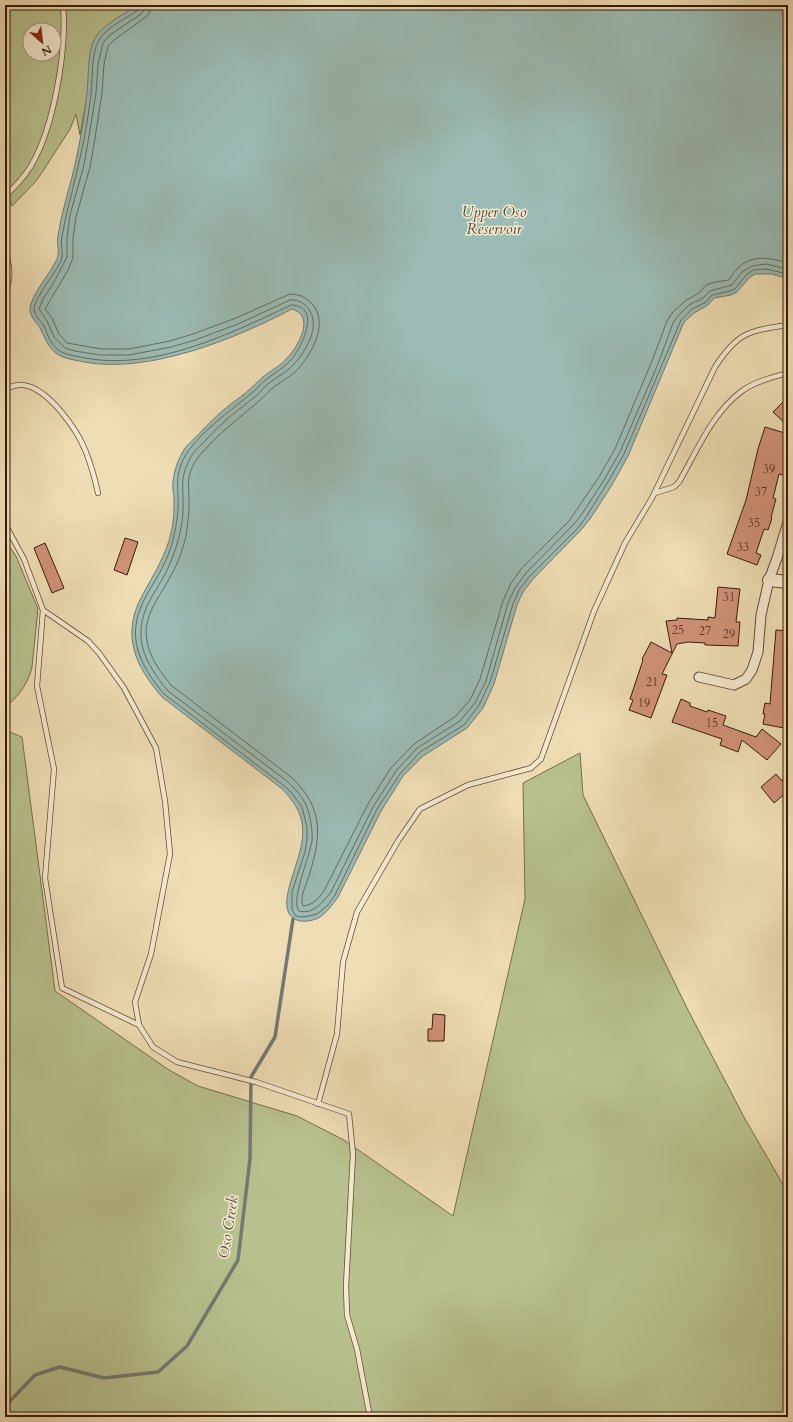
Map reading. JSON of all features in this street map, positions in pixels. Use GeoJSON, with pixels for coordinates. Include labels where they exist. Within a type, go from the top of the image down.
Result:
{"type":"FeatureCollection","features":[{"type":"Feature","properties":{"kind":"street"},"geometry":{"type":"LineString","coordinates":[[699,678],[734,685],[746,679],[752,670],[758,652],[761,615],[769,580],[788,522]]}},
{"type":"Feature","properties":{"kind":"street"},"geometry":{"type":"LineString","coordinates":[[769,580],[788,582]]}},
{"type":"Feature","properties":{"kind":"lane"},"geometry":{"type":"LineString","coordinates":[[5,196],[13,189],[31,166],[39,151],[53,110],[62,48],[63,5]]}},
{"type":"Feature","properties":{"kind":"lane"},"geometry":{"type":"LineString","coordinates":[[5,248],[9,273],[8,286],[5,290]]}},
{"type":"Feature","properties":{"kind":"lane"},"geometry":{"type":"LineString","coordinates":[[318,1104],[337,1034],[343,962],[357,912],[398,841],[420,809],[468,785],[531,768],[541,759],[594,611],[625,543],[655,493],[716,367],[725,352],[736,341],[745,335],[758,329],[788,325]]}},
{"type":"Feature","properties":{"kind":"lane"},"geometry":{"type":"LineString","coordinates":[[655,493],[674,487],[679,482],[714,420],[743,390],[770,377],[788,373]]}},
{"type":"Feature","properties":{"kind":"lane"},"geometry":{"type":"LineString","coordinates":[[5,389],[14,385],[29,387],[49,399],[56,406],[77,434],[86,451],[98,493]]}},
{"type":"Feature","properties":{"kind":"lane"},"geometry":{"type":"LineString","coordinates":[[5,524],[24,559],[43,610],[37,686],[54,768],[45,878],[62,988],[139,1025]]}},
{"type":"Feature","properties":{"kind":"lane"},"geometry":{"type":"LineString","coordinates":[[43,610],[88,641],[99,653],[124,688],[156,748],[165,801],[170,854],[151,954],[135,1002],[139,1025],[153,1047],[177,1062],[256,1082],[349,1114],[353,1154],[346,1286],[346,1315],[357,1349],[370,1417]]}},
{"type":"Feature","properties":{"kind":"green space"},"geometry":{"type":"Polygon","coordinates":[[[5,5],[138,5],[92,49],[88,91],[80,135],[76,114],[70,129],[43,171],[36,181],[12,206],[5,187],[5,5]]]}},
{"type":"Feature","properties":{"kind":"green space"},"geometry":{"type":"Polygon","coordinates":[[[5,540],[16,556],[38,609],[32,667],[28,679],[22,690],[5,708],[5,540]]]}},
{"type":"Feature","properties":{"kind":"green space"},"geometry":{"type":"Polygon","coordinates":[[[5,730],[22,737],[55,991],[169,1070],[198,1086],[297,1116],[344,1140],[453,1216],[525,899],[523,783],[580,753],[583,795],[688,1010],[745,1119],[788,1193],[788,1417],[5,1417],[5,730]]]}},
{"type":"Feature","properties":{"kind":"water","name":"Upper Oso Reservoir"},"geometry":{"type":"Polygon","coordinates":[[[138,5],[788,5],[788,279],[772,274],[755,274],[749,278],[737,292],[731,295],[714,298],[708,305],[694,313],[684,322],[628,456],[612,485],[590,519],[532,580],[523,592],[517,605],[494,684],[483,708],[467,728],[423,756],[403,776],[381,811],[338,897],[323,915],[316,919],[307,921],[293,918],[287,908],[288,890],[298,857],[303,833],[302,822],[292,800],[281,788],[162,697],[138,662],[132,637],[132,624],[136,610],[163,558],[169,541],[174,516],[174,477],[177,464],[185,448],[227,407],[261,378],[285,361],[300,340],[304,325],[303,318],[299,313],[292,309],[245,332],[191,351],[136,363],[109,364],[84,362],[57,354],[48,343],[30,311],[31,303],[34,297],[57,258],[59,229],[75,166],[83,124],[89,57],[92,44],[103,28],[138,5]]]}},
{"type":"Feature","properties":{"kind":"building"},"geometry":{"type":"Polygon","coordinates":[[[788,397],[788,426],[773,412],[788,397]]]}},
{"type":"Feature","properties":{"kind":"building"},"geometry":{"type":"Polygon","coordinates":[[[765,427],[788,434],[788,458],[783,475],[779,474],[773,498],[776,499],[768,530],[764,529],[756,553],[761,555],[757,565],[727,554],[746,500],[758,449],[765,427]]]}},
{"type":"Feature","properties":{"kind":"building"},"geometry":{"type":"Polygon","coordinates":[[[125,538],[138,542],[127,575],[114,570],[125,538]]]}},
{"type":"Feature","properties":{"kind":"building"},"geometry":{"type":"Polygon","coordinates":[[[45,543],[64,588],[52,593],[34,548],[45,543]]]}},
{"type":"Feature","properties":{"kind":"building"},"geometry":{"type":"Polygon","coordinates":[[[718,587],[740,589],[736,622],[740,622],[738,646],[705,645],[705,643],[688,642],[677,644],[662,674],[667,675],[651,718],[629,710],[633,700],[630,699],[643,660],[642,659],[651,642],[672,653],[666,621],[677,620],[677,618],[708,620],[708,617],[715,618],[718,587]]]}},
{"type":"Feature","properties":{"kind":"building"},"geometry":{"type":"Polygon","coordinates":[[[776,630],[788,631],[788,712],[784,728],[763,724],[765,703],[770,704],[776,630]]]}},
{"type":"Feature","properties":{"kind":"building"},"geometry":{"type":"Polygon","coordinates":[[[681,699],[690,703],[690,706],[707,712],[708,710],[726,716],[723,725],[756,737],[762,729],[781,744],[767,760],[742,740],[738,752],[720,745],[722,739],[672,722],[681,699]]]}},
{"type":"Feature","properties":{"kind":"building"},"geometry":{"type":"Polygon","coordinates":[[[788,770],[788,791],[774,803],[761,787],[776,774],[782,781],[788,770]]]}},
{"type":"Feature","properties":{"kind":"building"},"geometry":{"type":"Polygon","coordinates":[[[433,1014],[445,1015],[444,1041],[428,1041],[428,1029],[432,1029],[433,1014]]]}},
{"type":"Feature","properties":{"kind":"waterway","name":"Oso Creek"},"geometry":{"type":"LineString","coordinates":[[5,1410],[7,1404],[35,1375],[60,1367],[104,1378],[158,1372],[187,1346],[238,1260],[250,1159],[251,1077],[275,1037],[293,919]]}}]}
